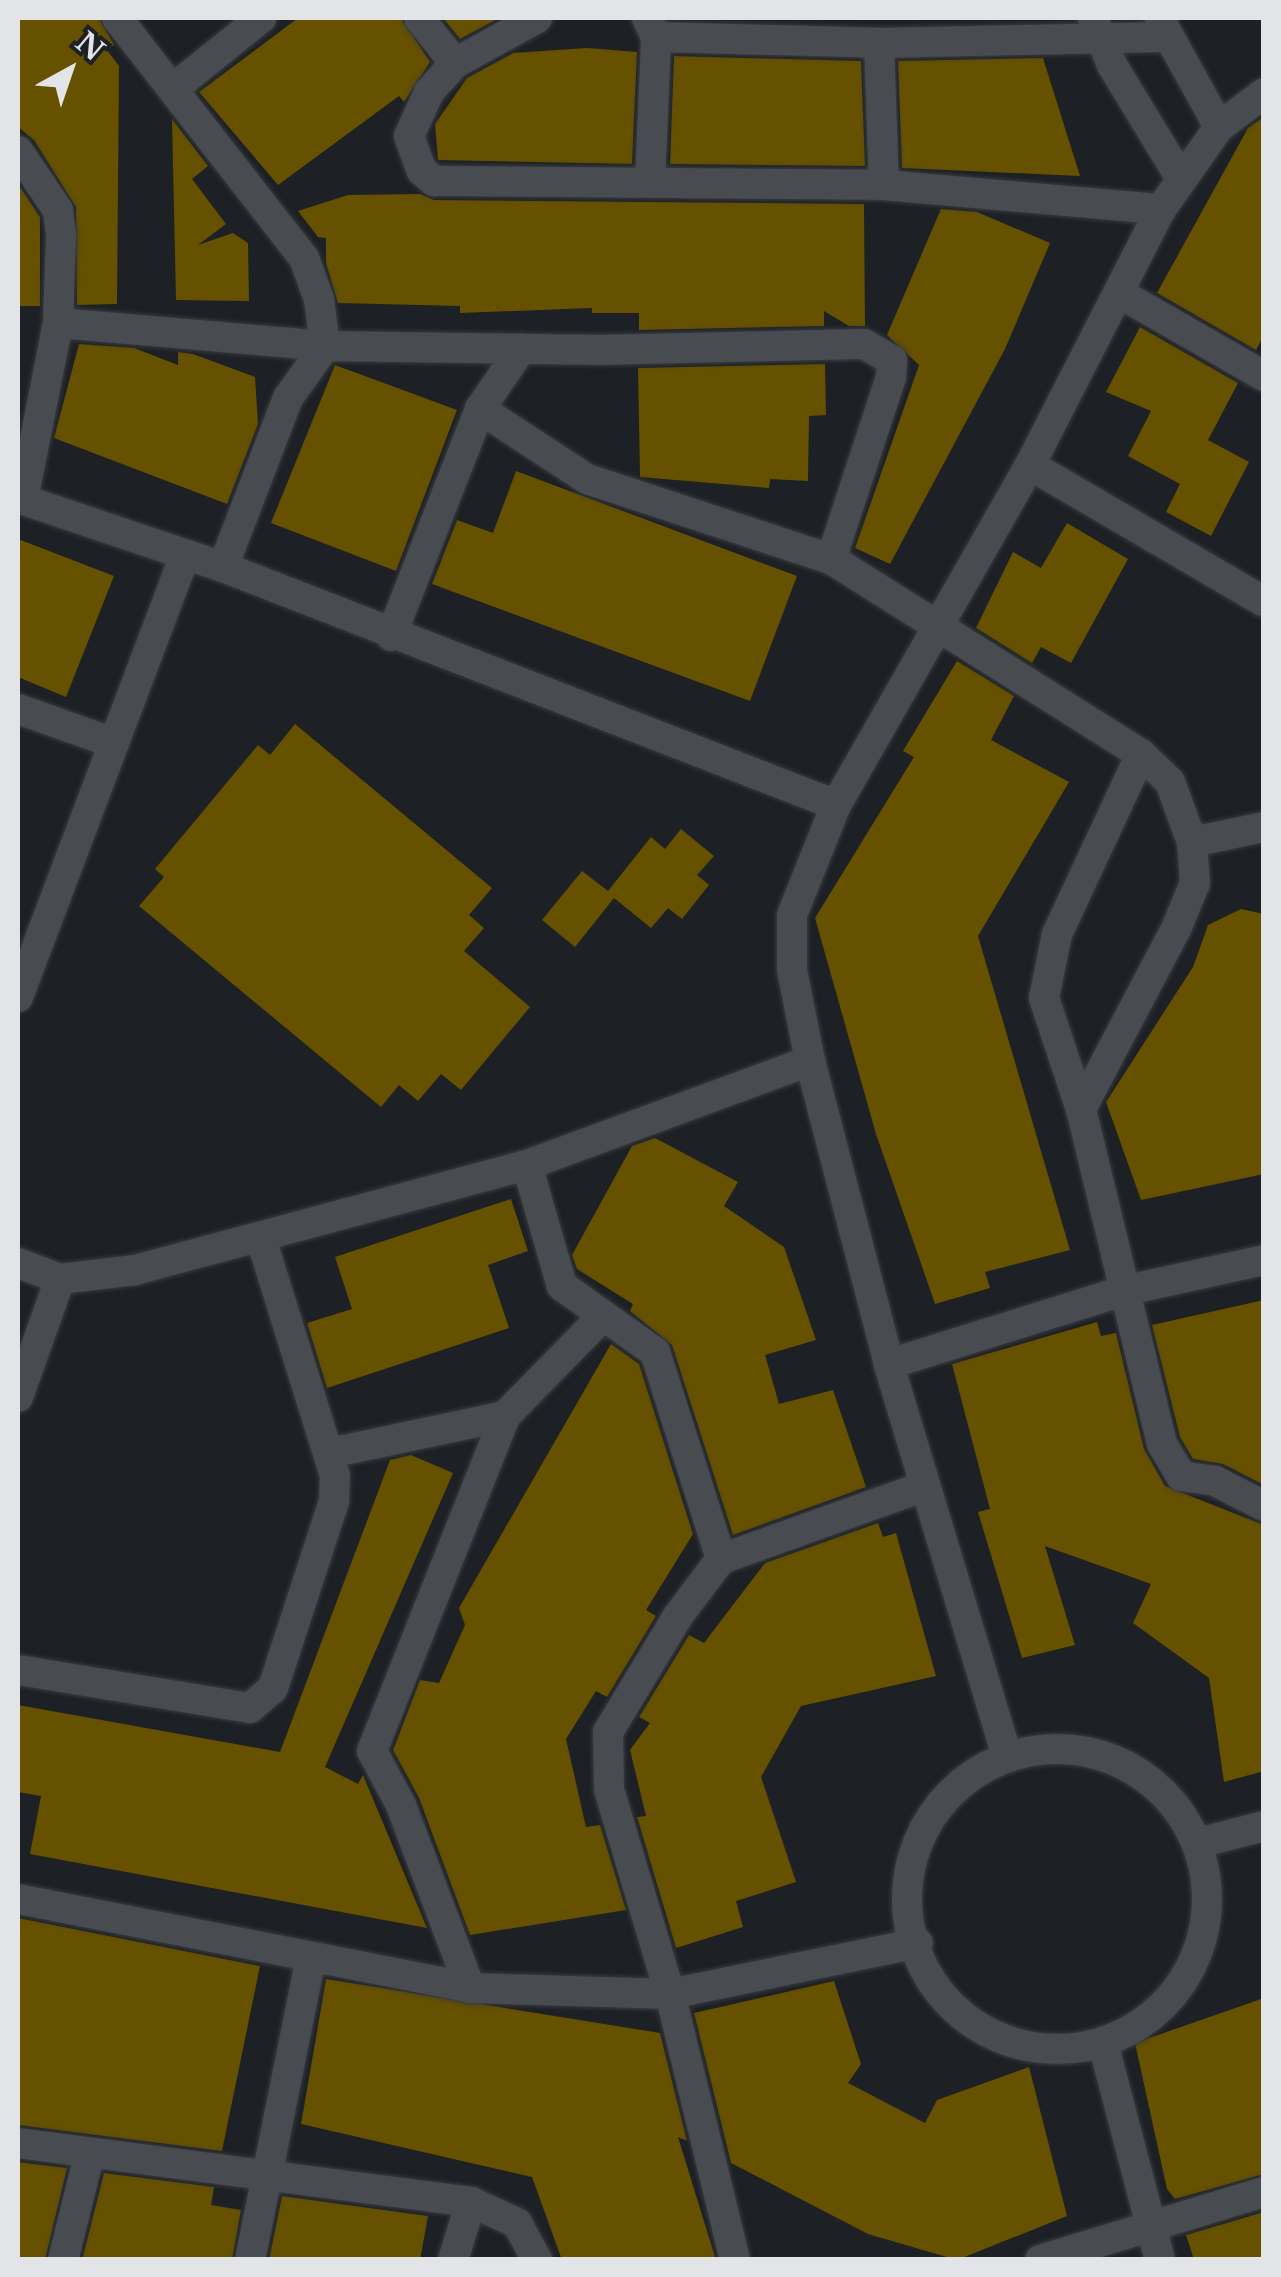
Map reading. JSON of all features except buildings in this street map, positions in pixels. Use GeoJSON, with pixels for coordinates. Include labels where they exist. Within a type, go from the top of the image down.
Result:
{"type":"FeatureCollection","features":[{"type":"Feature","properties":{"kind":"street"},"geometry":{"type":"LineString","coordinates":[[117,18],[304,258],[319,299],[325,346],[288,398],[223,567]]}},
{"type":"Feature","properties":{"kind":"street"},"geometry":{"type":"LineString","coordinates":[[174,88],[261,18]]}},
{"type":"Feature","properties":{"kind":"street"},"geometry":{"type":"LineString","coordinates":[[419,18],[455,63]]}},
{"type":"Feature","properties":{"kind":"street"},"geometry":{"type":"LineString","coordinates":[[537,18],[455,63],[429,92],[410,136],[422,171],[434,182],[884,185],[1162,208]]}},
{"type":"Feature","properties":{"kind":"street"},"geometry":{"type":"LineString","coordinates":[[650,183],[652,27],[879,43],[1163,27],[1219,127]]}},
{"type":"Feature","properties":{"kind":"street"},"geometry":{"type":"LineString","coordinates":[[1097,29],[1180,177]]}},
{"type":"Feature","properties":{"kind":"street"},"geometry":{"type":"LineString","coordinates":[[879,43],[884,185]]}},
{"type":"Feature","properties":{"kind":"street"},"geometry":{"type":"LineString","coordinates":[[1007,1756],[889,1364],[810,1061],[792,970],[792,914],[836,805],[1030,465],[1162,208],[1180,177],[1219,127],[1264,93]]}},
{"type":"Feature","properties":{"kind":"street"},"geometry":{"type":"LineString","coordinates":[[22,163],[58,210],[58,323],[20,499],[184,558],[223,567],[391,636],[836,805]]}},
{"type":"Feature","properties":{"kind":"street"},"geometry":{"type":"LineString","coordinates":[[1119,293],[1264,376]]}},
{"type":"Feature","properties":{"kind":"street"},"geometry":{"type":"LineString","coordinates":[[58,323],[325,346],[521,349],[864,344],[881,350],[892,360],[891,378],[832,559]]}},
{"type":"Feature","properties":{"kind":"street"},"geometry":{"type":"LineString","coordinates":[[391,636],[480,409],[521,349]]}},
{"type":"Feature","properties":{"kind":"street"},"geometry":{"type":"LineString","coordinates":[[480,409],[587,479],[832,559],[1141,754],[1170,782],[1192,842],[1194,883],[1176,929],[1081,1109]]}},
{"type":"Feature","properties":{"kind":"street"},"geometry":{"type":"LineString","coordinates":[[1030,465],[1264,602]]}},
{"type":"Feature","properties":{"kind":"street"},"geometry":{"type":"LineString","coordinates":[[18,997],[184,558]]}},
{"type":"Feature","properties":{"kind":"street"},"geometry":{"type":"LineString","coordinates":[[18,709],[114,743]]}},
{"type":"Feature","properties":{"kind":"street"},"geometry":{"type":"LineString","coordinates":[[1141,754],[1056,934],[1044,998],[1081,1109],[1162,1444],[1181,1476],[1215,1481],[1264,1506]]}},
{"type":"Feature","properties":{"kind":"street"},"geometry":{"type":"LineString","coordinates":[[1192,842],[1264,827]]}},
{"type":"Feature","properties":{"kind":"street"},"geometry":{"type":"LineString","coordinates":[[18,1263],[60,1279],[135,1270],[261,1238],[527,1165],[810,1061]]}},
{"type":"Feature","properties":{"kind":"street"},"geometry":{"type":"LineString","coordinates":[[527,1165],[562,1286],[655,1352],[721,1559]]}},
{"type":"Feature","properties":{"kind":"street"},"geometry":{"type":"LineString","coordinates":[[18,1670],[250,1708],[266,1700],[334,1502],[330,1453],[261,1238]]}},
{"type":"Feature","properties":{"kind":"street"},"geometry":{"type":"LineString","coordinates":[[889,1364],[1123,1291],[1264,1260]]}},
{"type":"Feature","properties":{"kind":"street"},"geometry":{"type":"LineString","coordinates":[[18,1398],[60,1279]]}},
{"type":"Feature","properties":{"kind":"street"},"geometry":{"type":"LineString","coordinates":[[470,1988],[401,1805],[372,1751],[505,1416],[604,1316]]}},
{"type":"Feature","properties":{"kind":"street"},"geometry":{"type":"LineString","coordinates":[[330,1453],[505,1416]]}},
{"type":"Feature","properties":{"kind":"street"},"geometry":{"type":"LineString","coordinates":[[736,2260],[670,1994],[609,1789],[608,1732],[678,1616],[721,1559],[925,1486]]}},
{"type":"Feature","properties":{"kind":"street"},"geometry":{"type":"LineString","coordinates":[[1054,1748],[1101,1755],[1144,1776],[1178,1810],[1198,1843],[1208,1900],[1200,1948],[1178,1990],[1143,2024],[1103,2044],[1054,2050],[1008,2043],[967,2022],[935,1989],[905,1901],[911,1854],[932,1812],[965,1778],[1007,1756],[1054,1748]]}},
{"type":"Feature","properties":{"kind":"street"},"geometry":{"type":"LineString","coordinates":[[1198,1843],[1264,1826]]}},
{"type":"Feature","properties":{"kind":"street"},"geometry":{"type":"LineString","coordinates":[[18,1899],[470,1988],[670,1994],[918,1943]]}},
{"type":"Feature","properties":{"kind":"street"},"geometry":{"type":"LineString","coordinates":[[250,2260],[311,1958]]}},
{"type":"Feature","properties":{"kind":"street"},"geometry":{"type":"LineString","coordinates":[[1103,2044],[1160,2260]]}},
{"type":"Feature","properties":{"kind":"street"},"geometry":{"type":"LineString","coordinates":[[18,2143],[89,2156],[472,2202],[518,2223],[537,2260]]}},
{"type":"Feature","properties":{"kind":"street"},"geometry":{"type":"LineString","coordinates":[[62,2260],[89,2156]]}},
{"type":"Feature","properties":{"kind":"street"},"geometry":{"type":"LineString","coordinates":[[1040,2260],[1264,2192]]}},
{"type":"Feature","properties":{"kind":"street"},"geometry":{"type":"LineString","coordinates":[[452,2260],[472,2202]]}}]}
